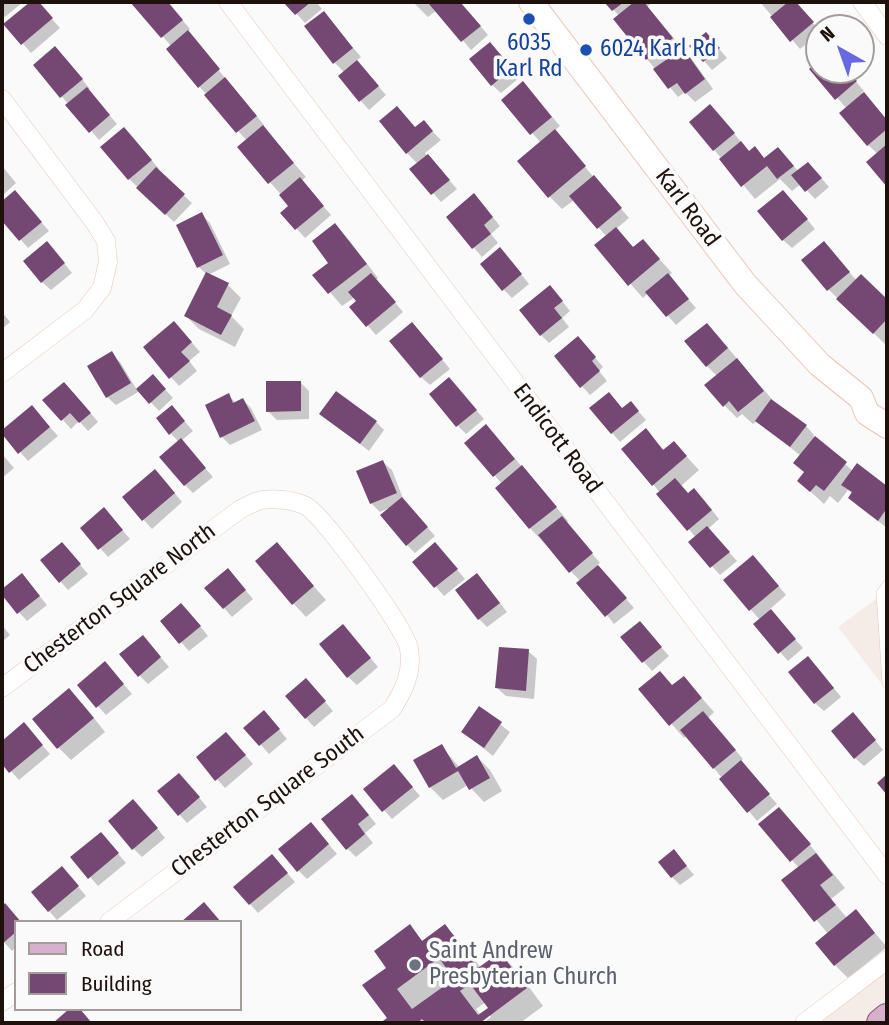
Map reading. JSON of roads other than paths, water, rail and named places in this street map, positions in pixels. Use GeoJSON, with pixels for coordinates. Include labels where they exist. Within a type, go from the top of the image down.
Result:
{"type":"FeatureCollection","features":[{"type":"Feature","properties":{"kind":"main road"},"geometry":{"type":"LineString","coordinates":[[881,1023],[887,1018]]}},
{"type":"Feature","properties":{"kind":"street","name":"Endicott Road"},"geometry":{"type":"LineString","coordinates":[[228,2],[887,875]]}},
{"type":"Feature","properties":{"kind":"street","name":"Karl Road"},"geometry":{"type":"LineString","coordinates":[[531,2],[745,284],[820,365],[861,398],[867,413],[887,426]]}},
{"type":"Feature","properties":{"kind":"street"},"geometry":{"type":"LineString","coordinates":[[862,2],[887,36]]}},
{"type":"Feature","properties":{"kind":"street"},"geometry":{"type":"LineString","coordinates":[[2,99],[95,223],[106,241],[108,262],[102,288],[85,310],[2,373]]}},
{"type":"Feature","properties":{"kind":"street","name":"Karl Road"},"geometry":{"type":"LineString","coordinates":[[861,398],[877,399],[887,407]]}},
{"type":"Feature","properties":{"kind":"street","name":"Chesterton Square South"},"geometry":{"type":"LineString","coordinates":[[112,920],[392,709],[404,691],[410,669],[409,647],[400,627],[326,525],[306,507],[281,500],[259,501],[239,510]]}},
{"type":"Feature","properties":{"kind":"street","name":"Chesterton Square North"},"geometry":{"type":"LineString","coordinates":[[2,688],[239,510]]}},
{"type":"Feature","properties":{"kind":"street"},"geometry":{"type":"LineString","coordinates":[[804,1023],[887,960]]}},
{"type":"Feature","properties":{"kind":"lane"},"geometry":{"type":"LineString","coordinates":[[887,585],[881,593],[887,682]]}},
{"type":"Feature","properties":{"kind":"place","name":"6035 Karl Rd"},"geometry":{"type":"Point","coordinates":[529,19]}},
{"type":"Feature","properties":{"kind":"place","name":"6024 Karl Rd"},"geometry":{"type":"Point","coordinates":[586,50]}},
{"type":"Feature","properties":{"kind":"place","name":"Saint Andrew Presbyterian Church"},"geometry":{"type":"Point","coordinates":[415,965]}}]}
